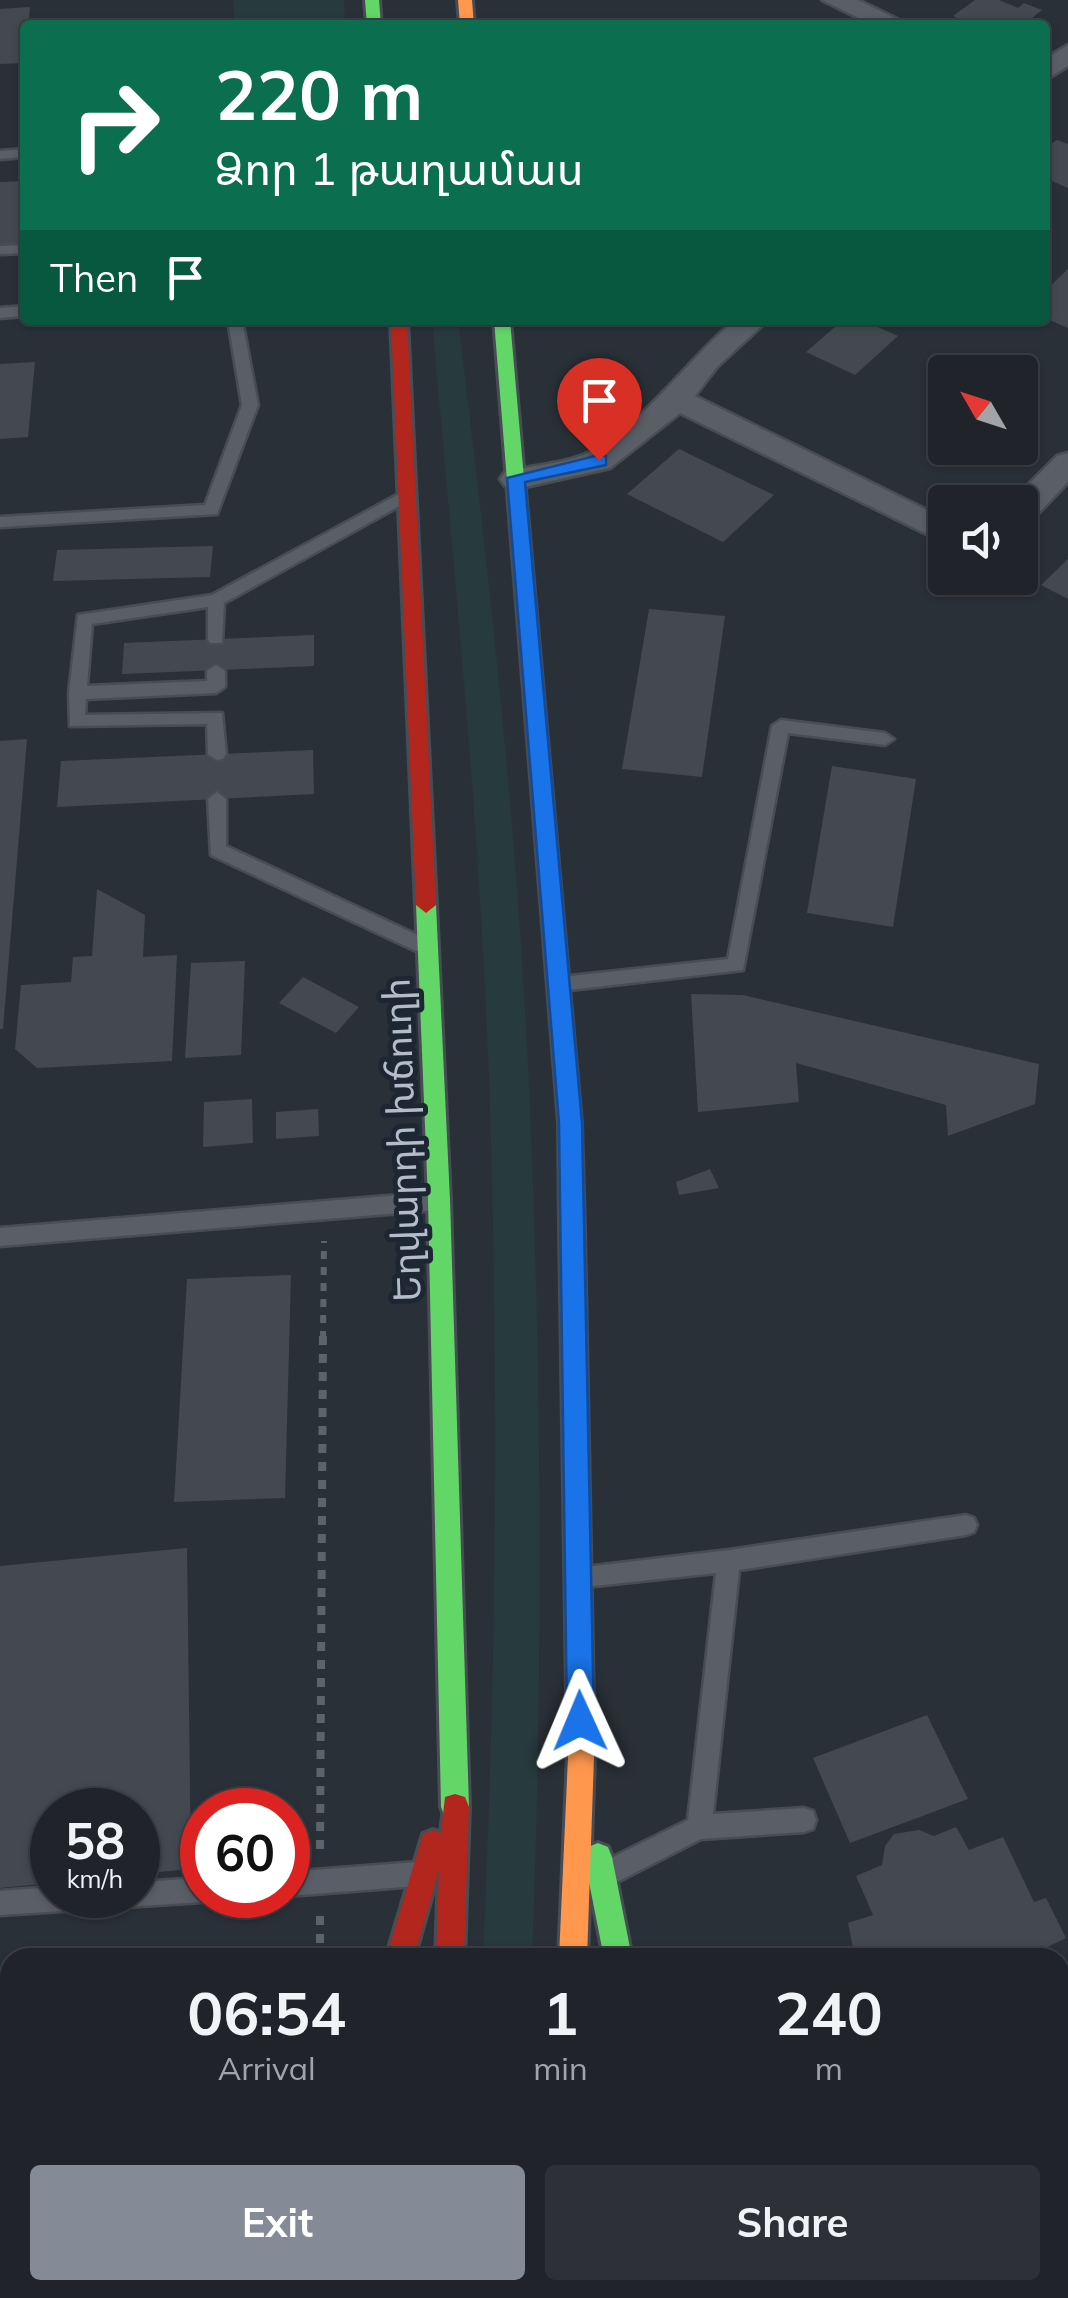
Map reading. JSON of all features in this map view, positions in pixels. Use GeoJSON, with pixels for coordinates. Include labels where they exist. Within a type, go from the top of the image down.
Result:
{"type":"FeatureCollection","features":[{"type":"Feature","properties":{"kind":"main road","name":"Եղվարդի խճուղի"},"geometry":{"type":"LineString","coordinates":[[399,325],[410,493],[439,1200],[456,1764],[450,1948]]}},
{"type":"Feature","properties":{"kind":"main road"},"geometry":{"type":"LineString","coordinates":[[502,325],[570,1123],[581,1757],[572,1948]]}},
{"type":"Feature","properties":{"kind":"main road"},"geometry":{"type":"LineString","coordinates":[[581,1757],[616,1948]]}},
{"type":"Feature","properties":{"kind":"main road"},"geometry":{"type":"LineString","coordinates":[[403,1948],[456,1764]]}},
{"type":"Feature","properties":{"kind":"street"},"geometry":{"type":"LineString","coordinates":[[836,0],[884,20]]}},
{"type":"Feature","properties":{"kind":"street"},"geometry":{"type":"LineString","coordinates":[[1050,82],[1068,53]]}},
{"type":"Feature","properties":{"kind":"street"},"geometry":{"type":"LineString","coordinates":[[516,478],[599,460],[677,398],[706,360],[747,325]]}},
{"type":"Feature","properties":{"kind":"street"},"geometry":{"type":"LineString","coordinates":[[677,398],[928,524]]}},
{"type":"Feature","properties":{"kind":"street"},"geometry":{"type":"LineString","coordinates":[[1038,494],[1068,463]]}},
{"type":"Feature","properties":{"kind":"lane"},"geometry":{"type":"LineString","coordinates":[[0,522],[211,510],[250,405],[236,325]]}},
{"type":"Feature","properties":{"kind":"lane"},"geometry":{"type":"LineString","coordinates":[[217,754],[216,717],[76,722],[84,619],[216,600],[410,493]]}},
{"type":"Feature","properties":{"kind":"lane"},"geometry":{"type":"LineString","coordinates":[[216,600],[216,639]]}},
{"type":"Feature","properties":{"kind":"lane"},"geometry":{"type":"LineString","coordinates":[[78,693],[216,687],[216,670]]}},
{"type":"Feature","properties":{"kind":"lane"},"geometry":{"type":"LineString","coordinates":[[559,984],[736,966],[780,726],[885,739]]}},
{"type":"Feature","properties":{"kind":"lane"},"geometry":{"type":"LineString","coordinates":[[217,799],[218,850],[429,949]]}},
{"type":"Feature","properties":{"kind":"lane"},"geometry":{"type":"LineString","coordinates":[[0,1238],[439,1200]]}},
{"type":"Feature","properties":{"kind":"lane"},"geometry":{"type":"LineString","coordinates":[[578,1576],[730,1561],[966,1525]]}},
{"type":"Feature","properties":{"kind":"lane"},"geometry":{"type":"LineString","coordinates":[[699,1826],[730,1561]]}},
{"type":"Feature","properties":{"kind":"lane"},"geometry":{"type":"LineString","coordinates":[[602,1876],[699,1826],[804,1820]]}},
{"type":"Feature","properties":{"kind":"lane"},"geometry":{"type":"LineString","coordinates":[[310,1883],[424,1874]]}},
{"type":"Feature","properties":{"kind":"lane"},"geometry":{"type":"LineString","coordinates":[[0,1904],[180,1892]]}},
{"type":"Feature","properties":{"kind":"path"},"geometry":{"type":"LineString","coordinates":[[320,1948],[324,1210]]}},
{"type":"Feature","properties":{"kind":"green space"},"geometry":{"type":"Polygon","coordinates":[[[233,0],[344,0],[345,20],[234,20],[233,0]]]}},
{"type":"Feature","properties":{"kind":"green space"},"geometry":{"type":"Polygon","coordinates":[[[432,325],[459,325],[502,713],[519,911],[534,1214],[539,1427],[538,1745],[532,1948],[483,1948],[495,1533],[495,1321],[486,1010],[432,325]]]}},
{"type":"Feature","properties":{"kind":"building"},"geometry":{"type":"Polygon","coordinates":[[[975,0],[999,0],[1018,8],[1024,3],[1042,10],[1029,20],[962,20],[953,16],[975,0]]]}},
{"type":"Feature","properties":{"kind":"building"},"geometry":{"type":"Polygon","coordinates":[[[30,7],[29,20],[20,20],[20,63],[0,64],[0,9],[30,7]]]}},
{"type":"Feature","properties":{"kind":"building"},"geometry":{"type":"Polygon","coordinates":[[[1057,140],[1068,144],[1068,188],[1050,180],[1050,145],[1057,140]]]}},
{"type":"Feature","properties":{"kind":"building"},"geometry":{"type":"Polygon","coordinates":[[[20,181],[20,245],[0,246],[0,182],[20,181]]]}},
{"type":"Feature","properties":{"kind":"building"},"geometry":{"type":"Polygon","coordinates":[[[1068,269],[1068,328],[1050,320],[1050,286],[1068,269]]]}},
{"type":"Feature","properties":{"kind":"building"},"geometry":{"type":"Polygon","coordinates":[[[837,325],[873,325],[898,336],[855,375],[806,352],[837,325]]]}},
{"type":"Feature","properties":{"kind":"building"},"geometry":{"type":"Polygon","coordinates":[[[35,362],[28,437],[0,439],[0,364],[35,362]]]}},
{"type":"Feature","properties":{"kind":"building"},"geometry":{"type":"Polygon","coordinates":[[[679,449],[774,495],[723,542],[627,494],[679,449]]]}},
{"type":"Feature","properties":{"kind":"building"},"geometry":{"type":"Polygon","coordinates":[[[213,546],[210,577],[53,581],[57,550],[213,546]]]}},
{"type":"Feature","properties":{"kind":"building"},"geometry":{"type":"Polygon","coordinates":[[[1068,559],[1068,599],[1041,585],[1068,559]]]}},
{"type":"Feature","properties":{"kind":"building"},"geometry":{"type":"Polygon","coordinates":[[[649,609],[725,616],[702,777],[622,769],[649,609]]]}},
{"type":"Feature","properties":{"kind":"building"},"geometry":{"type":"Polygon","coordinates":[[[314,635],[314,666],[122,674],[124,643],[314,635]]]}},
{"type":"Feature","properties":{"kind":"building"},"geometry":{"type":"Polygon","coordinates":[[[27,739],[3,1029],[0,1029],[0,741],[27,739]]]}},
{"type":"Feature","properties":{"kind":"building"},"geometry":{"type":"Polygon","coordinates":[[[313,750],[314,794],[57,807],[61,761],[313,750]]]}},
{"type":"Feature","properties":{"kind":"building"},"geometry":{"type":"Polygon","coordinates":[[[832,766],[916,779],[893,927],[807,913],[832,766]]]}},
{"type":"Feature","properties":{"kind":"building"},"geometry":{"type":"Polygon","coordinates":[[[97,889],[145,915],[143,957],[177,955],[172,1061],[37,1068],[15,1049],[21,985],[71,982],[73,957],[92,956],[97,889]]]}},
{"type":"Feature","properties":{"kind":"building"},"geometry":{"type":"Polygon","coordinates":[[[245,961],[241,1055],[185,1058],[191,963],[245,961]]]}},
{"type":"Feature","properties":{"kind":"building"},"geometry":{"type":"Polygon","coordinates":[[[303,977],[359,1007],[336,1033],[279,1003],[303,977]]]}},
{"type":"Feature","properties":{"kind":"building"},"geometry":{"type":"Polygon","coordinates":[[[691,994],[743,995],[1039,1064],[1035,1104],[948,1136],[946,1105],[796,1063],[799,1102],[698,1112],[691,994]]]}},
{"type":"Feature","properties":{"kind":"building"},"geometry":{"type":"Polygon","coordinates":[[[252,1099],[253,1143],[203,1147],[204,1102],[252,1099]]]}},
{"type":"Feature","properties":{"kind":"building"},"geometry":{"type":"Polygon","coordinates":[[[318,1109],[319,1136],[276,1139],[276,1112],[318,1109]]]}},
{"type":"Feature","properties":{"kind":"building"},"geometry":{"type":"Polygon","coordinates":[[[710,1169],[719,1188],[679,1195],[676,1182],[710,1169]]]}},
{"type":"Feature","properties":{"kind":"building"},"geometry":{"type":"Polygon","coordinates":[[[291,1275],[285,1498],[174,1502],[187,1279],[291,1275]]]}},
{"type":"Feature","properties":{"kind":"building"},"geometry":{"type":"Polygon","coordinates":[[[187,1548],[190,1788],[180,1788],[180,1870],[160,1872],[160,1788],[30,1788],[30,1885],[0,1888],[0,1566],[187,1548]]]}},
{"type":"Feature","properties":{"kind":"building"},"geometry":{"type":"Polygon","coordinates":[[[927,1715],[968,1799],[850,1843],[813,1758],[927,1715]]]}},
{"type":"Feature","properties":{"kind":"building"},"geometry":{"type":"Polygon","coordinates":[[[956,1827],[969,1850],[1003,1837],[1034,1902],[1046,1898],[1066,1938],[1045,1948],[853,1948],[848,1923],[873,1915],[856,1876],[882,1865],[885,1846],[894,1834],[919,1830],[934,1836],[956,1827]]]}},
{"type":"Feature","properties":{"kind":"traffic: fast"},"geometry":{"type":"LineString","coordinates":[[372,0],[374,20]]}},
{"type":"Feature","properties":{"kind":"traffic: fast"},"geometry":{"type":"LineString","coordinates":[[502,325],[570,1123],[572,1229]]}},
{"type":"Feature","properties":{"kind":"traffic: fast"},"geometry":{"type":"LineString","coordinates":[[426,905],[439,1200],[455,1807]]}},
{"type":"Feature","properties":{"kind":"traffic: fast"},"geometry":{"type":"LineString","coordinates":[[598,1857],[616,1948]]}},
{"type":"Feature","properties":{"kind":"traffic: slow"},"geometry":{"type":"LineString","coordinates":[[465,0],[467,20]]}},
{"type":"Feature","properties":{"kind":"traffic: slow"},"geometry":{"type":"LineString","coordinates":[[572,1229],[581,1757],[573,1948]]}},
{"type":"Feature","properties":{"kind":"traffic: jam"},"geometry":{"type":"LineString","coordinates":[[399,325],[426,905]]}},
{"type":"Feature","properties":{"kind":"traffic: jam"},"geometry":{"type":"LineString","coordinates":[[450,1948],[455,1807]]}},
{"type":"Feature","properties":{"kind":"traffic: jam"},"geometry":{"type":"LineString","coordinates":[[403,1948],[433,1844]]}},
{"type":"Feature","properties":{"kind":"route"},"geometry":{"type":"LineString","coordinates":[[580,1721],[570,1123],[516,478],[599,460]]}}]}
